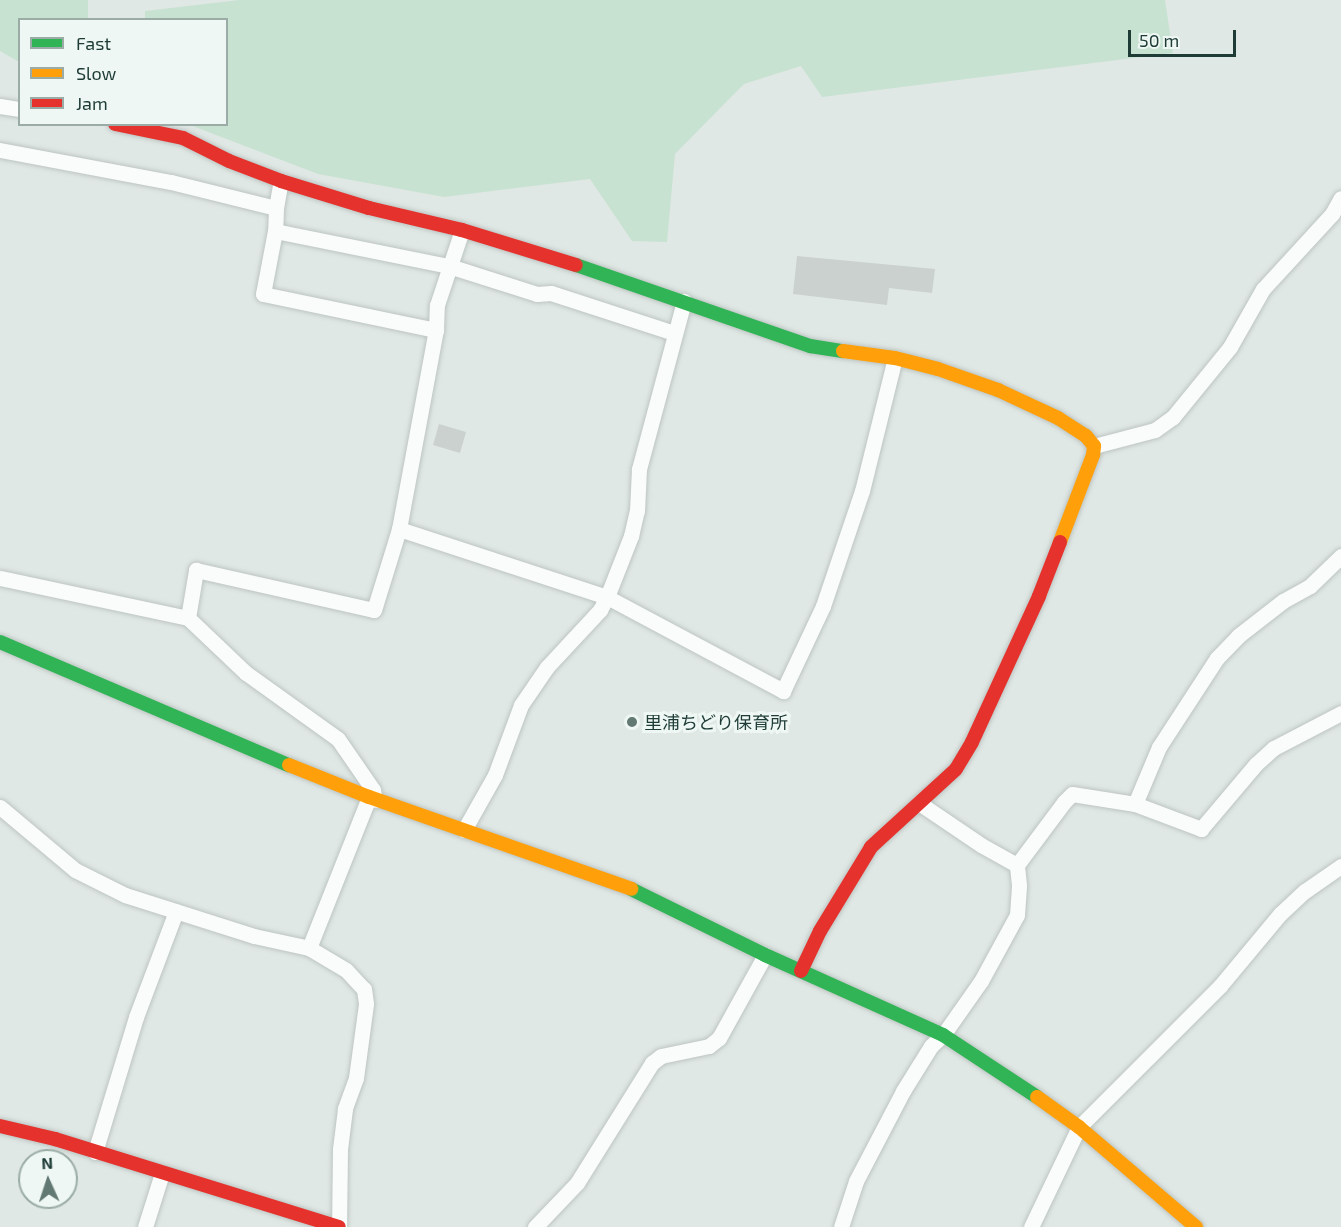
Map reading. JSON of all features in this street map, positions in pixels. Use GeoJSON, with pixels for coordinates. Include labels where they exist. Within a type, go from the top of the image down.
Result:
{"type":"FeatureCollection","features":[{"type":"Feature","properties":{"kind":"street"},"geometry":{"type":"LineString","coordinates":[[0,106],[18,109]]}},
{"type":"Feature","properties":{"kind":"street"},"geometry":{"type":"LineString","coordinates":[[125,126],[183,138],[229,161],[281,181],[369,208],[462,230],[684,301],[810,346],[895,358],[998,390],[1058,418],[1086,436],[1094,446],[1093,455],[1039,596],[981,725],[956,769],[871,847],[820,931],[801,971]]}},
{"type":"Feature","properties":{"kind":"street"},"geometry":{"type":"LineString","coordinates":[[0,150],[171,182],[276,208]]}},
{"type":"Feature","properties":{"kind":"street"},"geometry":{"type":"LineString","coordinates":[[281,181],[275,231],[263,294],[435,330]]}},
{"type":"Feature","properties":{"kind":"street"},"geometry":{"type":"LineString","coordinates":[[1094,446],[1155,430],[1173,417],[1230,347],[1263,289],[1332,214],[1341,198]]}},
{"type":"Feature","properties":{"kind":"street"},"geometry":{"type":"LineString","coordinates":[[188,618],[196,570],[374,610],[399,529],[435,330],[437,305],[462,230]]}},
{"type":"Feature","properties":{"kind":"street"},"geometry":{"type":"LineString","coordinates":[[275,231],[449,266],[537,294],[551,293],[674,333]]}},
{"type":"Feature","properties":{"kind":"street"},"geometry":{"type":"LineString","coordinates":[[464,830],[495,774],[521,705],[547,667],[600,610],[607,597],[631,536],[637,511],[639,470],[684,301]]}},
{"type":"Feature","properties":{"kind":"street"},"geometry":{"type":"LineString","coordinates":[[399,529],[607,597],[783,692],[800,660],[830,585],[862,491],[895,358]]}},
{"type":"Feature","properties":{"kind":"street"},"geometry":{"type":"LineString","coordinates":[[1135,804],[1160,747],[1217,658],[1238,636],[1283,601],[1310,586],[1341,556]]}},
{"type":"Feature","properties":{"kind":"street"},"geometry":{"type":"LineString","coordinates":[[0,578],[188,618],[246,673],[338,739],[373,789],[372,798],[309,948]]}},
{"type":"Feature","properties":{"kind":"street"},"geometry":{"type":"LineString","coordinates":[[0,642],[234,744],[372,798],[631,889],[765,955],[944,1035],[995,1067],[1079,1127],[1196,1227]]}},
{"type":"Feature","properties":{"kind":"street"},"geometry":{"type":"LineString","coordinates":[[841,1227],[856,1181],[872,1148],[931,1046],[944,1035],[981,981],[1017,915],[1019,885],[1017,865],[1040,831],[1072,794],[1135,804],[1201,829],[1256,764],[1275,748],[1341,713]]}},
{"type":"Feature","properties":{"kind":"street"},"geometry":{"type":"LineString","coordinates":[[919,803],[981,845],[1017,865]]}},
{"type":"Feature","properties":{"kind":"street"},"geometry":{"type":"LineString","coordinates":[[0,807],[75,870],[126,895],[254,936],[309,948],[346,970],[364,989],[366,1004],[356,1078],[345,1109],[340,1149],[339,1227],[95,1152],[0,1126]]}},
{"type":"Feature","properties":{"kind":"street"},"geometry":{"type":"LineString","coordinates":[[1031,1227],[1079,1127],[1220,986],[1280,914],[1305,891],[1341,866]]}},
{"type":"Feature","properties":{"kind":"street"},"geometry":{"type":"LineString","coordinates":[[95,1152],[136,1017],[176,911]]}},
{"type":"Feature","properties":{"kind":"street"},"geometry":{"type":"LineString","coordinates":[[535,1227],[578,1183],[652,1063],[661,1056],[709,1046],[718,1038],[765,955]]}},
{"type":"Feature","properties":{"kind":"street"},"geometry":{"type":"LineString","coordinates":[[145,1227],[162,1173]]}},
{"type":"Feature","properties":{"kind":"green space"},"geometry":{"type":"Polygon","coordinates":[[[0,0],[88,0],[88,18],[18,18],[18,61],[0,51],[0,0]]]}},
{"type":"Feature","properties":{"kind":"green space"},"geometry":{"type":"Polygon","coordinates":[[[239,0],[1165,0],[1173,53],[822,97],[801,66],[744,84],[675,154],[667,242],[632,241],[590,179],[444,197],[318,174],[193,126],[228,126],[228,18],[145,18],[145,11],[239,0]]]}},
{"type":"Feature","properties":{"kind":"building"},"geometry":{"type":"Polygon","coordinates":[[[797,256],[935,269],[932,293],[889,288],[887,305],[793,294],[797,256]]]}},
{"type":"Feature","properties":{"kind":"building"},"geometry":{"type":"Polygon","coordinates":[[[439,424],[466,432],[460,453],[433,445],[439,424]]]}},
{"type":"Feature","properties":{"kind":"traffic: fast"},"geometry":{"type":"LineString","coordinates":[[576,265],[810,346],[843,351]]}},
{"type":"Feature","properties":{"kind":"traffic: fast"},"geometry":{"type":"LineString","coordinates":[[0,642],[289,765]]}},
{"type":"Feature","properties":{"kind":"traffic: fast"},"geometry":{"type":"LineString","coordinates":[[631,889],[765,955],[943,1035],[1037,1097]]}},
{"type":"Feature","properties":{"kind":"traffic: slow"},"geometry":{"type":"LineString","coordinates":[[843,351],[895,358],[938,369],[998,390],[1058,418],[1086,436],[1094,446],[1093,455],[1060,542]]}},
{"type":"Feature","properties":{"kind":"traffic: slow"},"geometry":{"type":"LineString","coordinates":[[289,765],[369,797],[631,889]]}},
{"type":"Feature","properties":{"kind":"traffic: slow"},"geometry":{"type":"LineString","coordinates":[[1037,1097],[1079,1127],[1196,1227]]}},
{"type":"Feature","properties":{"kind":"traffic: jam"},"geometry":{"type":"LineString","coordinates":[[125,126],[183,138],[229,161],[281,181],[369,208],[462,230],[576,265]]}},
{"type":"Feature","properties":{"kind":"traffic: jam"},"geometry":{"type":"LineString","coordinates":[[801,971],[820,931],[871,847],[956,769],[972,742],[1039,596],[1060,542]]}},
{"type":"Feature","properties":{"kind":"traffic: jam"},"geometry":{"type":"LineString","coordinates":[[0,1126],[55,1139],[339,1227]]}},
{"type":"Feature","properties":{"kind":"place","name":"里浦ちどり保育所"},"geometry":{"type":"Point","coordinates":[632,722]}}]}
